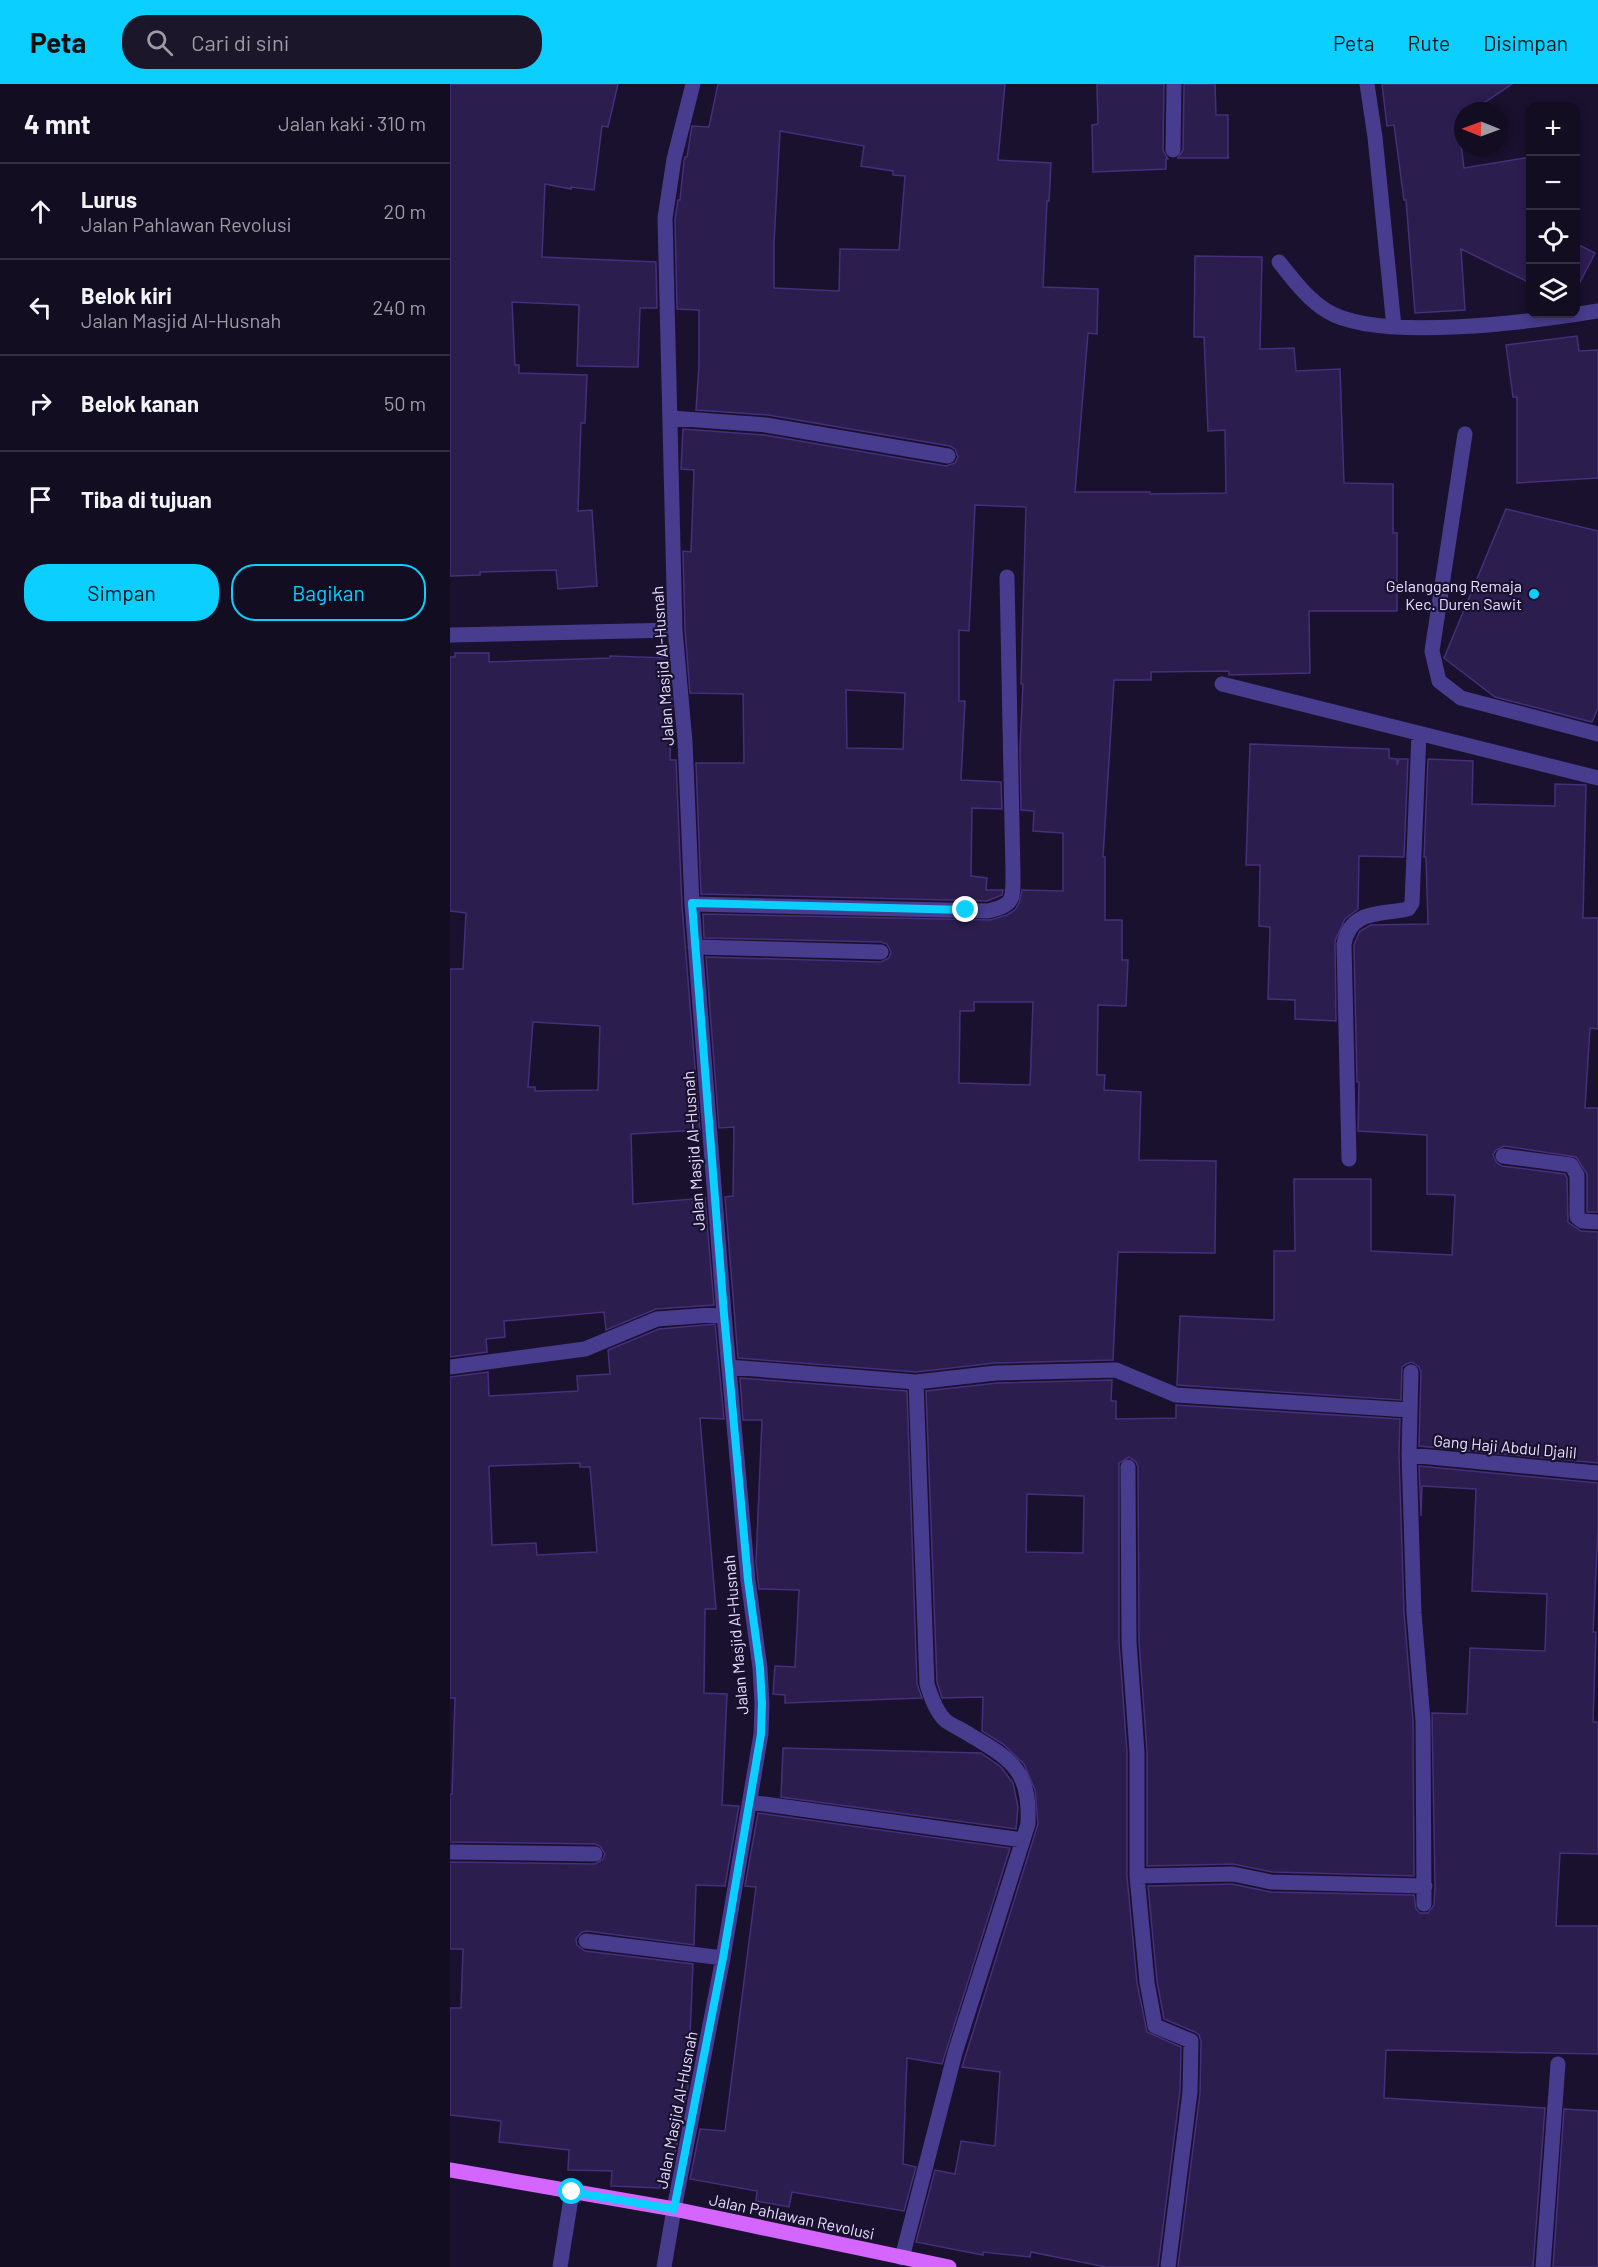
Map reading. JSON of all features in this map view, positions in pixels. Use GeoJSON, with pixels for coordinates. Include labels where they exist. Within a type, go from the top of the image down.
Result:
{"type":"FeatureCollection","features":[{"type":"Feature","properties":{"kind":"main road","name":"Jalan Pahlawan Revolusi"},"geometry":{"type":"LineString","coordinates":[[450,2170],[674,2209],[949,2267]]}},
{"type":"Feature","properties":{"kind":"street","name":"Jalan Masjid Al-Husnah"},"geometry":{"type":"LineString","coordinates":[[664,2267],[723,1958],[761,1734],[762,1704],[760,1668],[748,1580],[724,1314],[695,947],[685,742],[675,630],[665,218],[674,159],[693,84]]}},
{"type":"Feature","properties":{"kind":"street"},"geometry":{"type":"LineString","coordinates":[[1173,150],[1174,84]]}},
{"type":"Feature","properties":{"kind":"street"},"geometry":{"type":"LineString","coordinates":[[1367,84],[1375,137],[1394,327]]}},
{"type":"Feature","properties":{"kind":"street"},"geometry":{"type":"LineString","coordinates":[[1280,262],[1299,288],[1327,311],[1355,322],[1394,327],[1445,327],[1598,311]]}},
{"type":"Feature","properties":{"kind":"street"},"geometry":{"type":"LineString","coordinates":[[671,418],[766,425],[948,456]]}},
{"type":"Feature","properties":{"kind":"street"},"geometry":{"type":"LineString","coordinates":[[1465,435],[1432,651],[1438,681],[1461,698],[1598,734]]}},
{"type":"Feature","properties":{"kind":"street"},"geometry":{"type":"LineString","coordinates":[[692,903],[988,910],[1005,907],[1013,898],[1007,577]]}},
{"type":"Feature","properties":{"kind":"street"},"geometry":{"type":"LineString","coordinates":[[450,635],[675,630]]}},
{"type":"Feature","properties":{"kind":"street"},"geometry":{"type":"LineString","coordinates":[[1222,684],[1598,778]]}},
{"type":"Feature","properties":{"kind":"street"},"geometry":{"type":"LineString","coordinates":[[1349,1159],[1344,944],[1347,931],[1358,920],[1390,911],[1408,909],[1412,903],[1419,733]]}},
{"type":"Feature","properties":{"kind":"street"},"geometry":{"type":"LineString","coordinates":[[695,947],[881,952]]}},
{"type":"Feature","properties":{"kind":"street"},"geometry":{"type":"LineString","coordinates":[[1503,1156],[1571,1165],[1578,1175],[1576,1213],[1578,1220],[1598,1222]]}},
{"type":"Feature","properties":{"kind":"street"},"geometry":{"type":"LineString","coordinates":[[450,1367],[585,1349],[657,1319],[724,1314]]}},
{"type":"Feature","properties":{"kind":"street"},"geometry":{"type":"LineString","coordinates":[[729,1367],[916,1382],[996,1373],[1116,1370],[1176,1395],[1409,1410]]}},
{"type":"Feature","properties":{"kind":"street"},"geometry":{"type":"LineString","coordinates":[[1411,1372],[1409,1455],[1414,1612],[1424,1721],[1425,1904]]}},
{"type":"Feature","properties":{"kind":"street"},"geometry":{"type":"LineString","coordinates":[[902,2258],[955,2053],[1028,1824],[1029,1798],[1021,1776],[1004,1754],[945,1720],[934,1703],[927,1684],[916,1382]]}},
{"type":"Feature","properties":{"kind":"street","name":"Gang Haji Abdul Djalil"},"geometry":{"type":"LineString","coordinates":[[1409,1455],[1598,1473]]}},
{"type":"Feature","properties":{"kind":"street"},"geometry":{"type":"LineString","coordinates":[[1128,1467],[1129,1642],[1137,1752],[1137,1876],[1148,1982],[1155,2026],[1191,2041],[1190,2092],[1168,2267]]}},
{"type":"Feature","properties":{"kind":"street"},"geometry":{"type":"LineString","coordinates":[[750,1802],[1023,1840]]}},
{"type":"Feature","properties":{"kind":"street"},"geometry":{"type":"LineString","coordinates":[[450,1852],[595,1854]]}},
{"type":"Feature","properties":{"kind":"street"},"geometry":{"type":"LineString","coordinates":[[1137,1876],[1233,1874],[1271,1882],[1425,1886]]}},
{"type":"Feature","properties":{"kind":"street"},"geometry":{"type":"LineString","coordinates":[[586,1941],[723,1958]]}},
{"type":"Feature","properties":{"kind":"street"},"geometry":{"type":"LineString","coordinates":[[1544,2267],[1558,2064]]}},
{"type":"Feature","properties":{"kind":"street"},"geometry":{"type":"LineString","coordinates":[[560,2267],[572,2192]]}},
{"type":"Feature","properties":{"kind":"building"},"geometry":{"type":"Polygon","coordinates":[[[450,84],[618,84],[608,127],[602,126],[594,190],[571,187],[571,189],[545,184],[542,257],[656,262],[657,308],[640,308],[638,367],[577,366],[579,305],[512,302],[515,365],[519,365],[519,373],[587,375],[585,423],[581,423],[578,511],[592,510],[597,586],[558,589],[556,570],[480,572],[480,575],[450,576],[450,84]]]}},
{"type":"Feature","properties":{"kind":"building"},"geometry":{"type":"Polygon","coordinates":[[[718,84],[1005,84],[998,160],[1051,163],[1043,287],[1098,289],[1097,334],[1088,333],[1075,492],[1226,493],[1225,430],[1208,431],[1204,337],[1194,337],[1195,256],[1262,257],[1260,349],[1294,348],[1296,371],[1340,369],[1344,483],[1393,484],[1393,533],[1397,533],[1397,611],[1309,611],[1310,673],[1229,675],[1229,671],[1151,672],[1151,680],[1114,680],[1103,857],[1105,857],[1105,920],[1122,920],[1122,960],[1128,960],[1126,1006],[1098,1005],[1097,1075],[1105,1075],[1104,1090],[1141,1092],[1139,1160],[1216,1161],[1215,1253],[1118,1252],[1113,1360],[995,1363],[916,1372],[738,1358],[725,1197],[733,1196],[734,1127],[719,1128],[706,957],[881,962],[889,958],[891,952],[887,944],[881,942],[704,938],[703,914],[990,920],[1015,910],[1022,890],[1063,891],[1063,833],[1033,831],[1034,811],[1021,810],[1020,748],[1023,684],[1021,684],[1026,507],[975,505],[969,631],[959,630],[959,701],[965,701],[961,780],[1001,782],[1002,809],[972,808],[971,876],[987,878],[986,890],[1003,890],[1002,895],[987,901],[701,894],[696,763],[744,763],[743,694],[690,693],[685,629],[683,551],[691,552],[694,470],[681,469],[683,429],[765,435],[946,466],[955,463],[958,457],[955,449],[950,446],[768,415],[696,410],[699,310],[677,309],[675,219],[692,126],[709,127],[718,84]],[[780,131],[774,288],[839,291],[840,249],[899,250],[905,176],[893,175],[893,171],[861,166],[864,146],[780,131]],[[846,690],[847,748],[903,749],[905,693],[846,690]],[[974,1002],[974,1011],[960,1011],[959,1083],[1030,1085],[1033,1002],[974,1002]]]}},
{"type":"Feature","properties":{"kind":"building"},"geometry":{"type":"Polygon","coordinates":[[[1097,84],[1164,84],[1163,150],[1168,159],[1166,159],[1166,169],[1093,172],[1092,125],[1098,124],[1097,84]]]}},
{"type":"Feature","properties":{"kind":"building"},"geometry":{"type":"Polygon","coordinates":[[[1184,84],[1215,84],[1216,115],[1228,115],[1228,158],[1178,158],[1183,150],[1184,84]]]}},
{"type":"Feature","properties":{"kind":"building"},"geometry":{"type":"Polygon","coordinates":[[[1382,84],[1512,84],[1485,102],[1454,102],[1454,156],[1462,156],[1464,168],[1526,158],[1526,281],[1461,249],[1465,310],[1415,313],[1406,200],[1404,200],[1394,125],[1387,126],[1382,84]]]}},
{"type":"Feature","properties":{"kind":"building"},"geometry":{"type":"Polygon","coordinates":[[[1580,246],[1595,253],[1580,282],[1580,246]]]}},
{"type":"Feature","properties":{"kind":"building"},"geometry":{"type":"Polygon","coordinates":[[[1577,336],[1579,351],[1598,350],[1598,478],[1517,483],[1517,397],[1513,397],[1506,345],[1577,336]]]}},
{"type":"Feature","properties":{"kind":"building","name":"Gelanggang Remaja Kec. Duren Sawit"},"geometry":{"type":"Polygon","coordinates":[[[1506,509],[1598,531],[1598,708],[1592,722],[1495,697],[1444,658],[1506,509]]]}},
{"type":"Feature","properties":{"kind":"building"},"geometry":{"type":"Polygon","coordinates":[[[455,653],[489,653],[489,662],[610,658],[610,656],[668,658],[672,701],[670,760],[676,760],[682,905],[700,1130],[631,1134],[633,1204],[705,1198],[714,1305],[656,1309],[606,1330],[604,1312],[504,1321],[505,1337],[486,1339],[487,1352],[450,1357],[450,969],[463,969],[466,913],[450,911],[450,657],[455,657],[455,653]],[[533,1022],[528,1087],[535,1087],[535,1091],[598,1090],[600,1026],[533,1022]]]}},
{"type":"Feature","properties":{"kind":"building"},"geometry":{"type":"Polygon","coordinates":[[[1250,744],[1389,749],[1389,758],[1397,759],[1397,765],[1399,759],[1408,759],[1404,857],[1359,856],[1358,909],[1345,919],[1335,941],[1336,1021],[1295,1019],[1295,1000],[1268,999],[1270,927],[1259,926],[1260,865],[1246,865],[1250,744]]]}},
{"type":"Feature","properties":{"kind":"building"},"geometry":{"type":"Polygon","coordinates":[[[1428,759],[1473,761],[1472,804],[1555,806],[1555,784],[1586,785],[1583,918],[1598,918],[1598,1029],[1590,1028],[1585,1108],[1598,1108],[1598,1212],[1587,1212],[1587,1174],[1576,1157],[1504,1146],[1496,1150],[1493,1155],[1497,1163],[1502,1166],[1565,1174],[1568,1222],[1581,1231],[1598,1232],[1598,1463],[1419,1446],[1421,1372],[1419,1367],[1412,1362],[1402,1367],[1401,1400],[1177,1385],[1180,1316],[1274,1320],[1274,1251],[1295,1251],[1294,1179],[1371,1179],[1371,1251],[1452,1255],[1455,1195],[1427,1194],[1427,1135],[1358,1131],[1359,1082],[1357,1082],[1354,945],[1360,931],[1371,925],[1428,924],[1426,857],[1424,857],[1428,759]]]}},
{"type":"Feature","properties":{"kind":"building"},"geometry":{"type":"Polygon","coordinates":[[[715,1324],[724,1419],[700,1418],[716,1609],[705,1609],[704,1693],[727,1694],[722,1805],[739,1806],[725,1886],[696,1885],[694,1945],[587,1931],[582,1932],[576,1939],[577,1945],[585,1951],[693,1964],[688,2087],[671,2175],[661,2174],[660,2188],[611,2186],[612,2171],[568,2170],[569,2150],[499,2142],[501,2121],[450,2115],[450,2008],[461,2008],[463,1949],[450,1949],[450,1862],[595,1864],[603,1859],[605,1854],[600,1846],[595,1844],[450,1842],[455,1698],[450,1698],[450,1377],[488,1372],[489,1396],[578,1391],[577,1376],[610,1374],[608,1350],[659,1329],[715,1324]],[[580,1463],[489,1466],[492,1545],[536,1543],[537,1555],[597,1552],[590,1467],[580,1467],[580,1463]]]}},
{"type":"Feature","properties":{"kind":"building"},"geometry":{"type":"Polygon","coordinates":[[[740,1378],[907,1391],[917,1684],[922,1698],[785,1703],[785,1695],[773,1694],[775,1666],[795,1667],[799,1590],[759,1589],[756,1562],[762,1420],[743,1420],[740,1378]]]}},
{"type":"Feature","properties":{"kind":"building"},"geometry":{"type":"Polygon","coordinates":[[[1112,1380],[1111,1401],[1116,1401],[1116,1419],[1176,1418],[1176,1405],[1400,1419],[1404,1613],[1413,1721],[1414,1876],[1272,1872],[1233,1864],[1147,1866],[1147,1751],[1139,1642],[1138,1467],[1136,1462],[1129,1457],[1119,1463],[1119,1642],[1127,1752],[1127,1876],[1137,1983],[1147,2032],[1181,2047],[1180,2091],[1158,2267],[1106,2267],[1031,2252],[1030,2257],[983,2252],[983,2255],[916,2242],[935,2170],[955,2174],[961,2141],[995,2146],[1000,2072],[962,2067],[1038,1824],[1035,1790],[1024,1764],[1003,1744],[982,1731],[983,1697],[942,1698],[937,1682],[926,1391],[997,1383],[1112,1380]],[[1027,1494],[1026,1552],[1083,1553],[1084,1496],[1027,1494]]]}},
{"type":"Feature","properties":{"kind":"building"},"geometry":{"type":"Polygon","coordinates":[[[1419,1466],[1598,1483],[1593,1632],[1596,1632],[1593,1722],[1598,1722],[1598,1854],[1560,1853],[1556,1926],[1598,1926],[1598,2054],[1386,2050],[1384,2098],[1545,2108],[1533,2267],[1178,2267],[1200,2093],[1201,2041],[1195,2032],[1164,2019],[1157,1981],[1148,1886],[1232,1884],[1271,1892],[1414,1895],[1416,1909],[1420,1913],[1428,1913],[1434,1905],[1435,1886],[1432,1713],[1467,1714],[1470,1648],[1545,1651],[1547,1594],[1472,1591],[1476,1489],[1422,1486],[1421,1516],[1419,1466]]]}},
{"type":"Feature","properties":{"kind":"building"},"geometry":{"type":"Polygon","coordinates":[[[783,1748],[981,1753],[1001,1767],[1013,1783],[1018,1807],[1016,1829],[781,1797],[783,1748]]]}},
{"type":"Feature","properties":{"kind":"building"},"geometry":{"type":"Polygon","coordinates":[[[758,1813],[1010,1848],[942,2064],[907,2058],[903,2164],[916,2167],[904,2211],[792,2192],[789,2207],[756,2201],[757,2191],[690,2179],[700,2129],[725,2131],[756,1887],[745,1886],[758,1813]]]}},
{"type":"Feature","properties":{"kind":"building"},"geometry":{"type":"Polygon","coordinates":[[[1564,2109],[1598,2111],[1598,2267],[1553,2267],[1564,2109]]]}},
{"type":"Feature","properties":{"kind":"place","name":"Gelanggang Remaja Kec. Duren Sawit"},"geometry":{"type":"Point","coordinates":[1534,594]}},
{"type":"Feature","properties":{"kind":"route"},"geometry":{"type":"LineString","coordinates":[[572,2192],[674,2209],[723,1958],[761,1734],[760,1668],[748,1580],[724,1314],[692,903],[966,910]]}}]}
